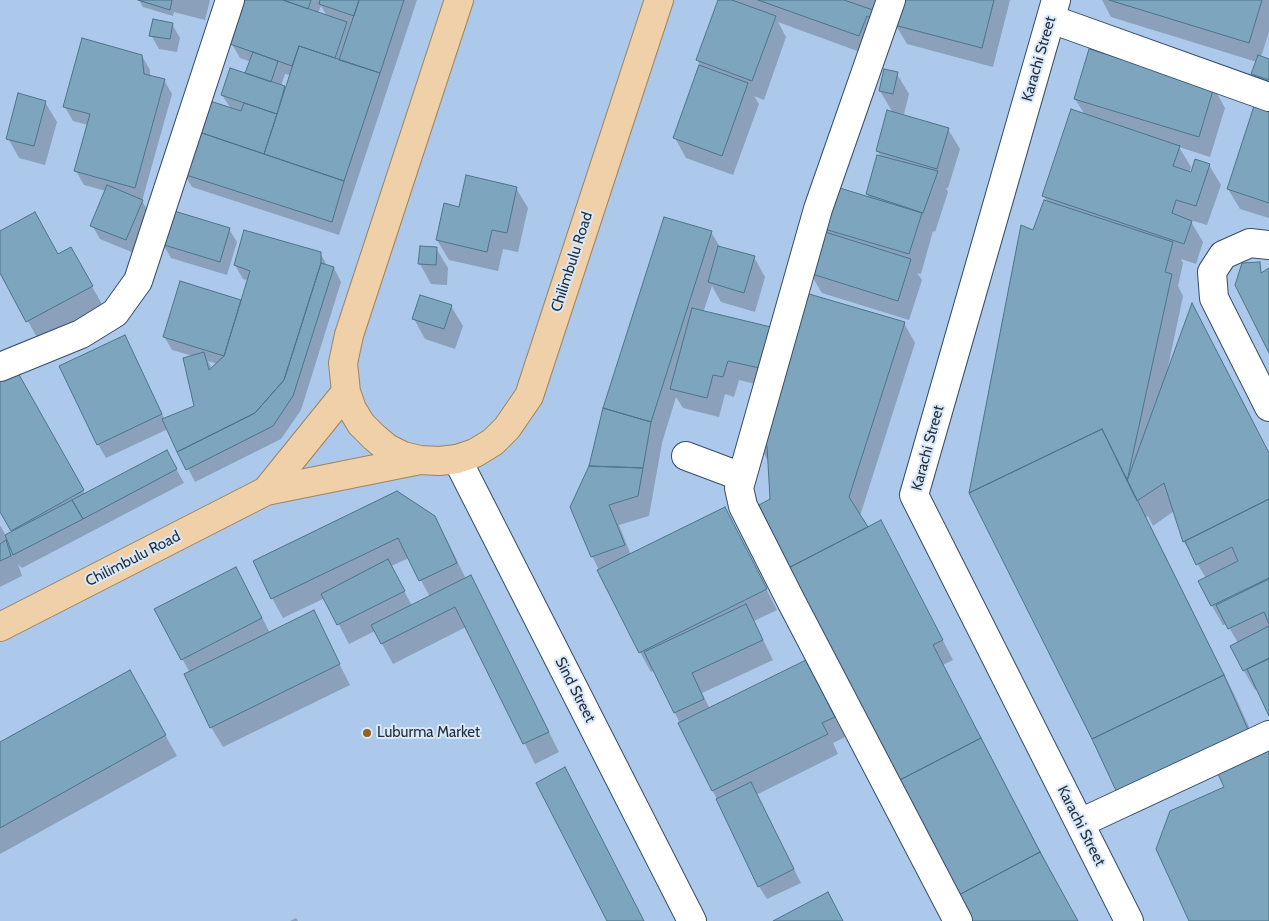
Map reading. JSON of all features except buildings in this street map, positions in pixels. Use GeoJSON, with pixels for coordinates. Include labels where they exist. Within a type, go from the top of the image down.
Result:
{"type":"FeatureCollection","features":[{"type":"Feature","properties":{"kind":"main road","name":"Chilimbulu Road"},"geometry":{"type":"LineString","coordinates":[[459,0],[349,334],[343,363],[346,392],[352,409],[361,424],[374,438],[403,456],[439,462],[475,453],[493,442],[508,428],[528,396],[658,0]]}},
{"type":"Feature","properties":{"kind":"main road","name":"Chilimbulu Road"},"geometry":{"type":"LineString","coordinates":[[266,491],[346,392]]}},
{"type":"Feature","properties":{"kind":"main road","name":"Chilimbulu Road"},"geometry":{"type":"LineString","coordinates":[[0,627],[266,491],[420,460]]}},
{"type":"Feature","properties":{"kind":"street"},"geometry":{"type":"LineString","coordinates":[[0,367],[80,334],[115,313],[138,281],[230,0]]}},
{"type":"Feature","properties":{"kind":"street"},"geometry":{"type":"LineString","coordinates":[[891,0],[818,209],[739,488],[743,506],[791,602],[958,921]]}},
{"type":"Feature","properties":{"kind":"street"},"geometry":{"type":"LineString","coordinates":[[1054,9],[1269,97]]}},
{"type":"Feature","properties":{"kind":"street","name":"Karachi Street"},"geometry":{"type":"LineString","coordinates":[[1054,9],[914,495],[1129,921]]}},
{"type":"Feature","properties":{"kind":"street"},"geometry":{"type":"LineString","coordinates":[[1269,245],[1250,243],[1223,254],[1212,272],[1214,298],[1269,407]]}},
{"type":"Feature","properties":{"kind":"street"},"geometry":{"type":"LineString","coordinates":[[686,456],[742,477]]}},
{"type":"Feature","properties":{"kind":"street","name":"Sind Street"},"geometry":{"type":"LineString","coordinates":[[457,459],[692,921]]}},
{"type":"Feature","properties":{"kind":"street"},"geometry":{"type":"LineString","coordinates":[[1080,823],[1269,735]]}},
{"type":"Feature","properties":{"kind":"place","name":"Luburma Market"},"geometry":{"type":"Point","coordinates":[367,733]}}]}
